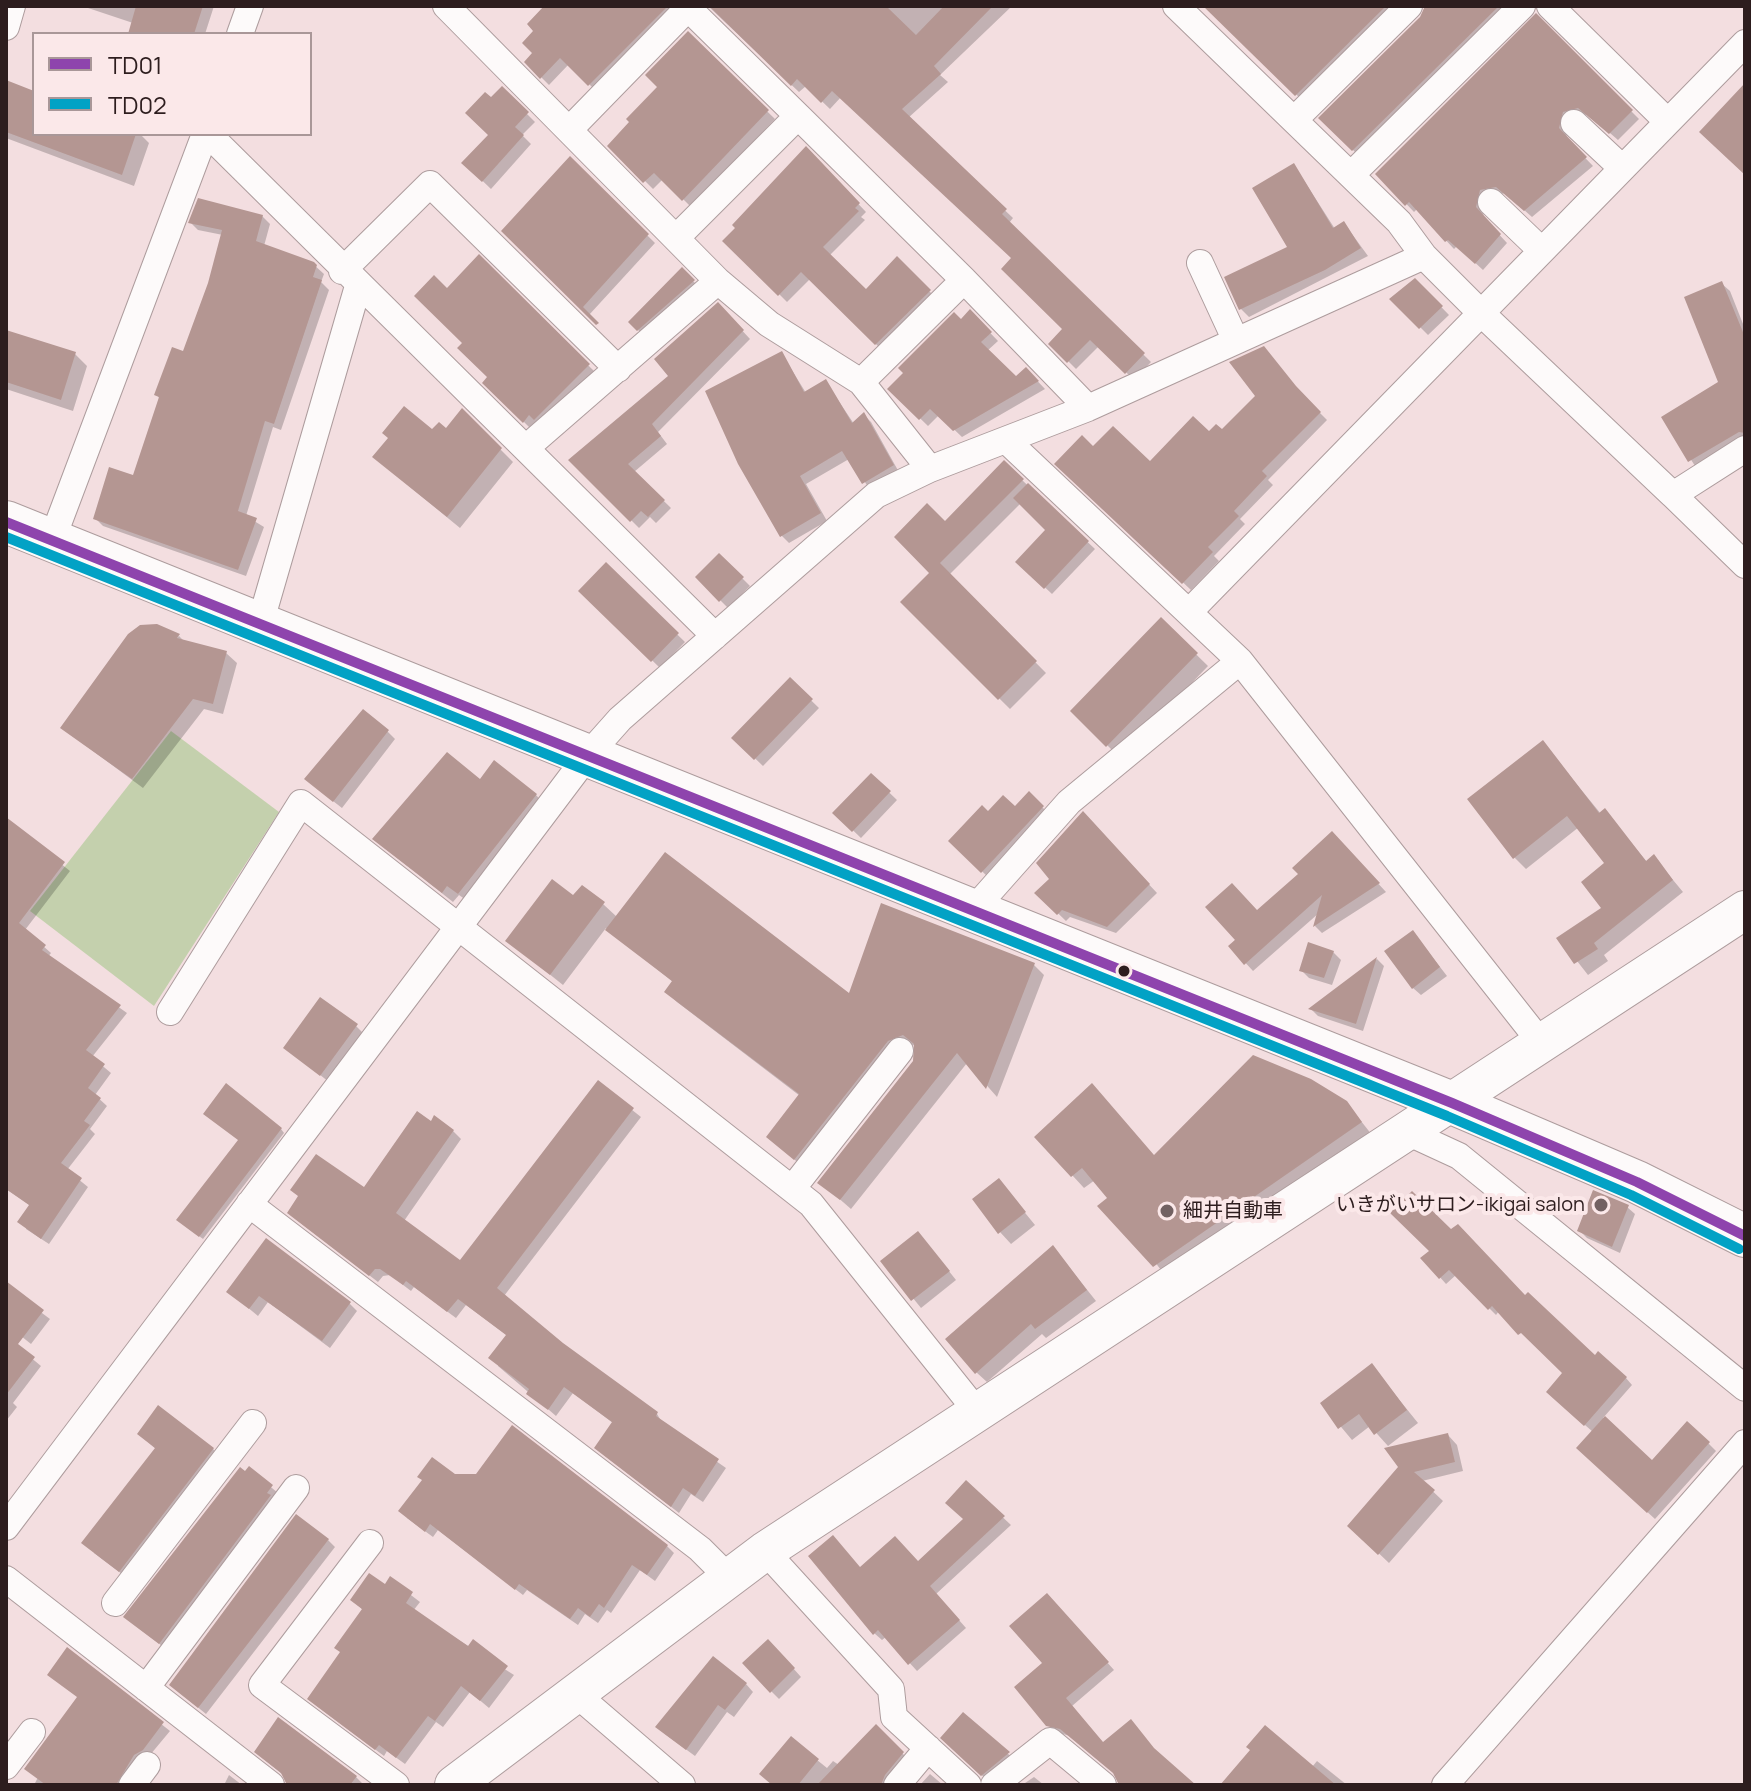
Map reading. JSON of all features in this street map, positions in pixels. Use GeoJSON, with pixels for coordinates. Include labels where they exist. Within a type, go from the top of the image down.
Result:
{"type":"FeatureCollection","features":[{"type":"Feature","properties":{"kind":"main road"},"geometry":{"type":"LineString","coordinates":[[6,522],[1452,1103],[1637,1182],[1745,1236]]}},
{"type":"Feature","properties":{"kind":"street"},"geometry":{"type":"LineString","coordinates":[[6,27],[12,6]]}},
{"type":"Feature","properties":{"kind":"street"},"geometry":{"type":"LineString","coordinates":[[241,32],[250,6]]}},
{"type":"Feature","properties":{"kind":"street"},"geometry":{"type":"LineString","coordinates":[[446,6],[718,281],[769,324],[861,382],[930,469]]}},
{"type":"Feature","properties":{"kind":"street"},"geometry":{"type":"LineString","coordinates":[[1294,120],[1409,6]]}},
{"type":"Feature","properties":{"kind":"street"},"geometry":{"type":"LineString","coordinates":[[1351,175],[1522,6]]}},
{"type":"Feature","properties":{"kind":"street"},"geometry":{"type":"LineString","coordinates":[[1178,7],[1399,222],[1424,256],[1480,312],[1745,565]]}},
{"type":"Feature","properties":{"kind":"street"},"geometry":{"type":"LineString","coordinates":[[569,130],[688,8],[964,280],[1088,408]]}},
{"type":"Feature","properties":{"kind":"street"},"geometry":{"type":"LineString","coordinates":[[1566,11],[1668,122]]}},
{"type":"Feature","properties":{"kind":"street"},"geometry":{"type":"LineString","coordinates":[[1189,612],[1745,43]]}},
{"type":"Feature","properties":{"kind":"street"},"geometry":{"type":"LineString","coordinates":[[676,238],[798,116]]}},
{"type":"Feature","properties":{"kind":"street"},"geometry":{"type":"LineString","coordinates":[[1574,123],[1622,168]]}},
{"type":"Feature","properties":{"kind":"street"},"geometry":{"type":"LineString","coordinates":[[52,540],[206,136]]}},
{"type":"Feature","properties":{"kind":"street"},"geometry":{"type":"LineString","coordinates":[[209,136],[715,636]]}},
{"type":"Feature","properties":{"kind":"street"},"geometry":{"type":"LineString","coordinates":[[260,624],[350,278],[430,184],[618,369]]}},
{"type":"Feature","properties":{"kind":"street"},"geometry":{"type":"LineString","coordinates":[[1491,202],[1541,250]]}},
{"type":"Feature","properties":{"kind":"street"},"geometry":{"type":"LineString","coordinates":[[6,1527],[588,755],[620,719],[876,495],[930,469],[1088,408],[1424,256]]}},
{"type":"Feature","properties":{"kind":"street"},"geometry":{"type":"LineString","coordinates":[[1200,263],[1236,341]]}},
{"type":"Feature","properties":{"kind":"street"},"geometry":{"type":"LineString","coordinates":[[861,382],[964,280]]}},
{"type":"Feature","properties":{"kind":"street"},"geometry":{"type":"LineString","coordinates":[[527,447],[718,281]]}},
{"type":"Feature","properties":{"kind":"street"},"geometry":{"type":"LineString","coordinates":[[1006,440],[1240,661],[1542,1044]]}},
{"type":"Feature","properties":{"kind":"street"},"geometry":{"type":"LineString","coordinates":[[1673,495],[1745,449]]}},
{"type":"Feature","properties":{"kind":"street"},"geometry":{"type":"LineString","coordinates":[[974,909],[1069,802],[1240,661]]}},
{"type":"Feature","properties":{"kind":"street"},"geometry":{"type":"LineString","coordinates":[[170,1012],[301,803],[811,1204],[979,1414]]}},
{"type":"Feature","properties":{"kind":"street"},"geometry":{"type":"LineString","coordinates":[[474,1779],[576,1694],[765,1551],[979,1414],[1745,910]]}},
{"type":"Feature","properties":{"kind":"street"},"geometry":{"type":"LineString","coordinates":[[792,1189],[900,1051]]}},
{"type":"Feature","properties":{"kind":"street"},"geometry":{"type":"LineString","coordinates":[[1407,1132],[1459,1156],[1745,1388]]}},
{"type":"Feature","properties":{"kind":"street"},"geometry":{"type":"LineString","coordinates":[[249,1204],[700,1549],[728,1577]]}},
{"type":"Feature","properties":{"kind":"street"},"geometry":{"type":"LineString","coordinates":[[115,1603],[253,1423]]}},
{"type":"Feature","properties":{"kind":"street"},"geometry":{"type":"LineString","coordinates":[[1445,1785],[1745,1444]]}},
{"type":"Feature","properties":{"kind":"street"},"geometry":{"type":"LineString","coordinates":[[146,1688],[296,1488]]}},
{"type":"Feature","properties":{"kind":"street"},"geometry":{"type":"LineString","coordinates":[[370,1543],[262,1685],[396,1785]]}},
{"type":"Feature","properties":{"kind":"street"},"geometry":{"type":"LineString","coordinates":[[765,1551],[891,1689],[894,1717],[968,1785]]}},
{"type":"Feature","properties":{"kind":"street"},"geometry":{"type":"LineString","coordinates":[[6,1579],[271,1785]]}},
{"type":"Feature","properties":{"kind":"street"},"geometry":{"type":"LineString","coordinates":[[576,1694],[682,1785]]}},
{"type":"Feature","properties":{"kind":"street"},"geometry":{"type":"LineString","coordinates":[[6,1766],[32,1732]]}},
{"type":"Feature","properties":{"kind":"street"},"geometry":{"type":"LineString","coordinates":[[994,1785],[1050,1741],[1103,1785]]}},
{"type":"Feature","properties":{"kind":"street"},"geometry":{"type":"LineString","coordinates":[[897,1785],[928,1748]]}},
{"type":"Feature","properties":{"kind":"green space"},"geometry":{"type":"Polygon","coordinates":[[[171,731],[279,812],[154,1006],[30,911],[171,731]]]}},
{"type":"Feature","properties":{"kind":"building"},"geometry":{"type":"Polygon","coordinates":[[[136,6],[203,6],[195,32],[129,32],[136,6]]]}},
{"type":"Feature","properties":{"kind":"building"},"geometry":{"type":"Polygon","coordinates":[[[544,6],[668,6],[588,86],[560,58],[540,79],[524,62],[532,53],[522,43],[533,31],[527,24],[544,6]]]}},
{"type":"Feature","properties":{"kind":"building"},"geometry":{"type":"Polygon","coordinates":[[[709,6],[886,6],[916,35],[944,6],[993,6],[934,66],[941,74],[902,109],[1007,209],[1002,214],[1145,353],[1125,374],[1090,340],[1067,363],[1048,344],[1062,329],[1001,269],[1011,258],[832,91],[821,103],[797,79],[791,86],[709,6]]]}},
{"type":"Feature","properties":{"kind":"building"},"geometry":{"type":"Polygon","coordinates":[[[1203,6],[1386,6],[1295,96],[1203,6]]]}},
{"type":"Feature","properties":{"kind":"building"},"geometry":{"type":"Polygon","coordinates":[[[1425,6],[1499,6],[1352,151],[1318,118],[1420,17],[1425,6]]]}},
{"type":"Feature","properties":{"kind":"building"},"geometry":{"type":"Polygon","coordinates":[[[1536,13],[1633,110],[1609,134],[1578,108],[1563,112],[1559,128],[1587,157],[1524,211],[1496,187],[1480,190],[1476,207],[1501,234],[1475,264],[1448,240],[1445,242],[1409,202],[1405,206],[1375,174],[1536,13]]]}},
{"type":"Feature","properties":{"kind":"building"},"geometry":{"type":"Polygon","coordinates":[[[688,31],[769,110],[682,201],[654,173],[643,183],[607,146],[629,122],[626,119],[657,87],[645,75],[688,31]]]}},
{"type":"Feature","properties":{"kind":"building"},"geometry":{"type":"Polygon","coordinates":[[[6,80],[32,90],[32,136],[135,136],[122,175],[6,132],[6,80]]]}},
{"type":"Feature","properties":{"kind":"building"},"geometry":{"type":"Polygon","coordinates":[[[1745,83],[1745,175],[1699,132],[1745,83]]]}},
{"type":"Feature","properties":{"kind":"building"},"geometry":{"type":"Polygon","coordinates":[[[502,86],[529,112],[515,127],[524,135],[482,182],[461,163],[488,135],[465,113],[485,92],[491,97],[502,86]]]}},
{"type":"Feature","properties":{"kind":"building"},"geometry":{"type":"Polygon","coordinates":[[[806,146],[860,203],[855,208],[859,211],[823,247],[866,289],[897,256],[931,290],[875,345],[801,272],[778,296],[722,241],[735,228],[732,225],[806,146]]]}},
{"type":"Feature","properties":{"kind":"building"},"geometry":{"type":"Polygon","coordinates":[[[570,156],[649,234],[583,307],[599,323],[596,325],[501,231],[570,156]]]}},
{"type":"Feature","properties":{"kind":"building"},"geometry":{"type":"Polygon","coordinates":[[[1294,163],[1333,228],[1344,221],[1361,248],[1325,270],[1239,310],[1224,277],[1287,247],[1252,188],[1294,163]]]}},
{"type":"Feature","properties":{"kind":"building"},"geometry":{"type":"Polygon","coordinates":[[[198,198],[263,215],[256,241],[314,262],[317,265],[313,277],[322,280],[274,424],[265,421],[238,511],[257,518],[238,570],[93,519],[109,467],[133,475],[159,397],[154,395],[172,347],[183,351],[208,283],[222,230],[188,223],[198,198]]]}},
{"type":"Feature","properties":{"kind":"building"},"geometry":{"type":"Polygon","coordinates":[[[479,254],[590,364],[534,420],[529,415],[523,423],[482,383],[487,377],[457,348],[462,343],[414,296],[434,275],[447,288],[479,254]]]}},
{"type":"Feature","properties":{"kind":"building"},"geometry":{"type":"Polygon","coordinates":[[[682,267],[695,280],[637,331],[628,322],[682,267]]]}},
{"type":"Feature","properties":{"kind":"building"},"geometry":{"type":"Polygon","coordinates":[[[1415,278],[1443,306],[1419,329],[1389,299],[1415,278]]]}},
{"type":"Feature","properties":{"kind":"building"},"geometry":{"type":"Polygon","coordinates":[[[1722,281],[1745,337],[1745,433],[1739,432],[1688,462],[1661,417],[1718,382],[1684,297],[1722,281]]]}},
{"type":"Feature","properties":{"kind":"building"},"geometry":{"type":"Polygon","coordinates":[[[718,302],[744,330],[652,424],[661,436],[628,464],[665,500],[648,517],[641,511],[630,522],[568,460],[668,376],[654,359],[718,302]]]}},
{"type":"Feature","properties":{"kind":"building"},"geometry":{"type":"Polygon","coordinates":[[[970,309],[992,332],[981,342],[1016,376],[1026,367],[1039,381],[953,431],[930,409],[919,420],[887,389],[903,373],[898,368],[954,312],[961,319],[970,309]]]}},
{"type":"Feature","properties":{"kind":"building"},"geometry":{"type":"Polygon","coordinates":[[[6,330],[76,352],[61,400],[6,382],[6,330]]]}},
{"type":"Feature","properties":{"kind":"building"},"geometry":{"type":"Polygon","coordinates":[[[1264,346],[1321,412],[1262,471],[1267,476],[1234,511],[1239,516],[1208,547],[1213,552],[1182,584],[1054,464],[1082,435],[1093,446],[1113,426],[1150,461],[1193,416],[1209,431],[1216,424],[1222,429],[1255,396],[1229,362],[1264,346]]]}},
{"type":"Feature","properties":{"kind":"building"},"geometry":{"type":"Polygon","coordinates":[[[782,351],[804,392],[826,379],[852,423],[864,412],[894,465],[862,484],[842,451],[800,476],[821,513],[780,537],[738,464],[705,391],[782,351]]]}},
{"type":"Feature","properties":{"kind":"building"},"geometry":{"type":"Polygon","coordinates":[[[404,406],[432,429],[439,422],[446,428],[462,408],[502,448],[447,517],[372,457],[388,438],[382,433],[404,406]]]}},
{"type":"Feature","properties":{"kind":"building"},"geometry":{"type":"Polygon","coordinates":[[[1004,460],[1024,479],[940,563],[1037,661],[998,700],[900,602],[929,573],[894,537],[927,503],[945,521],[1004,460]]]}},
{"type":"Feature","properties":{"kind":"building"},"geometry":{"type":"Polygon","coordinates":[[[1028,483],[1089,541],[1044,589],[1015,562],[1045,530],[1013,498],[1028,483]]]}},
{"type":"Feature","properties":{"kind":"building"},"geometry":{"type":"Polygon","coordinates":[[[719,553],[744,577],[719,602],[695,577],[719,553]]]}},
{"type":"Feature","properties":{"kind":"building"},"geometry":{"type":"Polygon","coordinates":[[[606,562],[679,633],[651,662],[578,591],[606,562]]]}},
{"type":"Feature","properties":{"kind":"building"},"geometry":{"type":"Polygon","coordinates":[[[1161,617],[1198,653],[1106,747],[1070,711],[1161,617]]]}},
{"type":"Feature","properties":{"kind":"building"},"geometry":{"type":"Polygon","coordinates":[[[157,624],[180,634],[177,638],[227,651],[213,704],[193,699],[132,779],[60,728],[128,634],[140,625],[157,624]]]}},
{"type":"Feature","properties":{"kind":"building"},"geometry":{"type":"Polygon","coordinates":[[[790,677],[813,699],[754,760],[731,738],[790,677]]]}},
{"type":"Feature","properties":{"kind":"building"},"geometry":{"type":"Polygon","coordinates":[[[363,709],[389,730],[333,802],[304,779],[363,709]]]}},
{"type":"Feature","properties":{"kind":"building"},"geometry":{"type":"Polygon","coordinates":[[[1543,740],[1599,813],[1605,808],[1646,861],[1654,854],[1673,880],[1594,943],[1598,949],[1574,964],[1556,938],[1601,908],[1581,882],[1604,863],[1567,816],[1513,859],[1467,799],[1543,740]]]}},
{"type":"Feature","properties":{"kind":"building"},"geometry":{"type":"Polygon","coordinates":[[[447,752],[480,779],[494,760],[537,794],[458,894],[447,886],[442,893],[372,839],[447,752]]]}},
{"type":"Feature","properties":{"kind":"building"},"geometry":{"type":"Polygon","coordinates":[[[871,773],[891,791],[852,832],[832,813],[871,773]]]}},
{"type":"Feature","properties":{"kind":"building"},"geometry":{"type":"Polygon","coordinates":[[[1029,791],[1044,806],[981,873],[948,841],[982,805],[988,811],[1003,795],[1015,806],[1029,791]]]}},
{"type":"Feature","properties":{"kind":"building"},"geometry":{"type":"Polygon","coordinates":[[[1083,811],[1150,884],[1107,927],[1062,910],[1057,915],[1034,893],[1049,879],[1036,863],[1083,811]]]}},
{"type":"Feature","properties":{"kind":"building"},"geometry":{"type":"Polygon","coordinates":[[[6,817],[65,862],[19,923],[46,945],[42,950],[121,1005],[86,1050],[105,1064],[88,1088],[101,1098],[84,1121],[90,1125],[61,1163],[82,1178],[41,1239],[17,1222],[29,1205],[6,1189],[6,817]]]}},
{"type":"Feature","properties":{"kind":"building"},"geometry":{"type":"Polygon","coordinates":[[[1332,831],[1380,883],[1313,927],[1322,895],[1244,965],[1228,946],[1235,940],[1205,907],[1232,883],[1257,910],[1298,874],[1292,868],[1332,831]]]}},
{"type":"Feature","properties":{"kind":"building"},"geometry":{"type":"Polygon","coordinates":[[[665,852],[849,993],[881,903],[1035,963],[986,1089],[957,1053],[840,1200],[817,1183],[913,1061],[914,1044],[903,1035],[888,1041],[794,1160],[766,1137],[799,1094],[664,992],[672,981],[605,930],[665,852]]]}},
{"type":"Feature","properties":{"kind":"building"},"geometry":{"type":"Polygon","coordinates":[[[552,879],[573,895],[582,885],[605,902],[550,975],[505,941],[552,879]]]}},
{"type":"Feature","properties":{"kind":"building"},"geometry":{"type":"Polygon","coordinates":[[[1413,930],[1440,967],[1412,989],[1384,951],[1413,930]]]}},
{"type":"Feature","properties":{"kind":"building"},"geometry":{"type":"Polygon","coordinates":[[[1308,942],[1334,951],[1324,978],[1299,971],[1308,942]]]}},
{"type":"Feature","properties":{"kind":"building"},"geometry":{"type":"Polygon","coordinates":[[[1377,957],[1356,1024],[1308,1009],[1377,957]]]}},
{"type":"Feature","properties":{"kind":"building"},"geometry":{"type":"Polygon","coordinates":[[[320,997],[358,1024],[320,1076],[283,1048],[320,997]]]}},
{"type":"Feature","properties":{"kind":"building","name":"細井自動車"},"geometry":{"type":"Polygon","coordinates":[[[1253,1055],[1311,1079],[1347,1101],[1362,1122],[1153,1267],[1097,1206],[1107,1198],[1082,1168],[1071,1177],[1034,1137],[1092,1083],[1154,1155],[1253,1055]]]}},
{"type":"Feature","properties":{"kind":"building"},"geometry":{"type":"Polygon","coordinates":[[[598,1080],[634,1108],[497,1288],[563,1343],[658,1412],[656,1416],[719,1459],[695,1496],[683,1488],[671,1507],[594,1448],[612,1422],[564,1387],[548,1410],[526,1394],[529,1389],[488,1358],[506,1335],[458,1299],[447,1312],[406,1281],[403,1285],[380,1269],[375,1269],[369,1276],[287,1213],[298,1196],[290,1190],[316,1154],[364,1187],[417,1111],[431,1121],[434,1115],[454,1130],[396,1213],[460,1260],[598,1080]]]}},
{"type":"Feature","properties":{"kind":"building"},"geometry":{"type":"Polygon","coordinates":[[[226,1083],[282,1128],[199,1237],[176,1220],[238,1140],[203,1114],[226,1083]]]}},
{"type":"Feature","properties":{"kind":"building"},"geometry":{"type":"Polygon","coordinates":[[[999,1178],[1026,1212],[998,1234],[972,1199],[999,1178]]]}},
{"type":"Feature","properties":{"kind":"building"},"geometry":{"type":"Polygon","coordinates":[[[1593,1190],[1629,1205],[1612,1247],[1577,1231],[1593,1190]]]}},
{"type":"Feature","properties":{"kind":"building"},"geometry":{"type":"Polygon","coordinates":[[[1412,1191],[1451,1229],[1458,1224],[1525,1295],[1528,1292],[1595,1355],[1598,1351],[1627,1377],[1584,1426],[1546,1392],[1562,1373],[1521,1333],[1518,1335],[1492,1306],[1488,1310],[1449,1270],[1439,1279],[1420,1258],[1429,1251],[1390,1213],[1412,1191]]]}},
{"type":"Feature","properties":{"kind":"building"},"geometry":{"type":"Polygon","coordinates":[[[918,1231],[950,1271],[911,1301],[880,1261],[918,1231]]]}},
{"type":"Feature","properties":{"kind":"building"},"geometry":{"type":"Polygon","coordinates":[[[266,1238],[351,1302],[322,1341],[259,1296],[249,1309],[226,1292],[266,1238]]]}},
{"type":"Feature","properties":{"kind":"building"},"geometry":{"type":"Polygon","coordinates":[[[1053,1245],[1087,1290],[1035,1329],[1031,1324],[975,1374],[945,1339],[1053,1245]]]}},
{"type":"Feature","properties":{"kind":"building"},"geometry":{"type":"Polygon","coordinates":[[[6,1281],[44,1310],[18,1344],[35,1357],[6,1395],[6,1281]]]}},
{"type":"Feature","properties":{"kind":"building"},"geometry":{"type":"Polygon","coordinates":[[[1372,1363],[1407,1410],[1374,1435],[1359,1414],[1338,1429],[1320,1403],[1372,1363]]]}},
{"type":"Feature","properties":{"kind":"building"},"geometry":{"type":"Polygon","coordinates":[[[158,1405],[214,1448],[119,1572],[81,1543],[155,1448],[137,1434],[158,1405]]]}},
{"type":"Feature","properties":{"kind":"building"},"geometry":{"type":"Polygon","coordinates":[[[1605,1416],[1652,1460],[1687,1421],[1710,1442],[1647,1513],[1576,1448],[1605,1416]]]}},
{"type":"Feature","properties":{"kind":"building"},"geometry":{"type":"Polygon","coordinates":[[[512,1425],[668,1545],[647,1575],[632,1565],[604,1608],[599,1604],[590,1617],[578,1608],[570,1619],[519,1584],[515,1590],[430,1524],[425,1532],[398,1511],[422,1480],[417,1477],[432,1457],[455,1474],[476,1474],[512,1425]]]}},
{"type":"Feature","properties":{"kind":"building"},"geometry":{"type":"Polygon","coordinates":[[[1448,1433],[1455,1462],[1414,1472],[1435,1490],[1378,1555],[1347,1526],[1398,1467],[1384,1448],[1448,1433]]]}},
{"type":"Feature","properties":{"kind":"building"},"geometry":{"type":"Polygon","coordinates":[[[249,1466],[273,1485],[267,1493],[271,1495],[159,1644],[123,1617],[240,1467],[245,1471],[249,1466]]]}},
{"type":"Feature","properties":{"kind":"building"},"geometry":{"type":"Polygon","coordinates":[[[966,1480],[1005,1516],[930,1586],[960,1620],[908,1665],[878,1630],[873,1635],[808,1556],[833,1535],[860,1567],[895,1536],[918,1561],[963,1519],[945,1503],[966,1480]]]}},
{"type":"Feature","properties":{"kind":"building"},"geometry":{"type":"Polygon","coordinates":[[[296,1514],[329,1539],[198,1708],[169,1685],[296,1514]]]}},
{"type":"Feature","properties":{"kind":"building"},"geometry":{"type":"Polygon","coordinates":[[[369,1573],[385,1584],[390,1576],[413,1592],[406,1603],[468,1646],[473,1639],[508,1666],[480,1701],[461,1686],[435,1721],[428,1716],[396,1758],[379,1745],[375,1750],[307,1699],[340,1652],[334,1648],[362,1609],[350,1600],[369,1573]]]}},
{"type":"Feature","properties":{"kind":"building"},"geometry":{"type":"Polygon","coordinates":[[[1047,1593],[1109,1662],[1066,1698],[1103,1742],[1131,1719],[1154,1748],[1196,1785],[1119,1785],[1113,1773],[1060,1729],[1046,1726],[1014,1687],[1042,1663],[1009,1626],[1047,1593]]]}},
{"type":"Feature","properties":{"kind":"building"},"geometry":{"type":"Polygon","coordinates":[[[768,1639],[795,1668],[770,1693],[742,1663],[768,1639]]]}},
{"type":"Feature","properties":{"kind":"building"},"geometry":{"type":"Polygon","coordinates":[[[67,1647],[164,1722],[143,1750],[134,1755],[116,1785],[46,1785],[24,1769],[77,1697],[47,1675],[67,1647]]]}},
{"type":"Feature","properties":{"kind":"building"},"geometry":{"type":"Polygon","coordinates":[[[713,1656],[747,1683],[725,1710],[718,1705],[686,1750],[655,1727],[713,1656]]]}},
{"type":"Feature","properties":{"kind":"building"},"geometry":{"type":"Polygon","coordinates":[[[963,1712],[1010,1752],[981,1776],[940,1738],[963,1712]]]}},
{"type":"Feature","properties":{"kind":"building"},"geometry":{"type":"Polygon","coordinates":[[[278,1717],[357,1776],[350,1785],[287,1785],[281,1773],[254,1752],[278,1717]]]}},
{"type":"Feature","properties":{"kind":"building"},"geometry":{"type":"Polygon","coordinates":[[[876,1724],[904,1752],[885,1775],[881,1785],[817,1785],[876,1724]]]}},
{"type":"Feature","properties":{"kind":"building"},"geometry":{"type":"Polygon","coordinates":[[[1265,1725],[1336,1785],[1220,1785],[1250,1750],[1246,1747],[1265,1725]]]}},
{"type":"Feature","properties":{"kind":"building"},"geometry":{"type":"Polygon","coordinates":[[[791,1736],[819,1759],[798,1785],[772,1785],[759,1774],[791,1736]]]}},
{"type":"Feature","properties":{"kind":"transit line","name":"TD01"},"geometry":{"type":"LineString","coordinates":[[6,522],[1452,1103],[1637,1182],[1745,1236]]}},
{"type":"Feature","properties":{"kind":"transit line","name":"TD02"},"geometry":{"type":"LineString","coordinates":[[6,537],[1447,1116],[1631,1195],[1739,1249]]}},
{"type":"Feature","properties":{"kind":"place","name":"いきがいサロン-ikigai salon"},"geometry":{"type":"Point","coordinates":[1601,1205]}},
{"type":"Feature","properties":{"kind":"place","name":"細井自動車"},"geometry":{"type":"Point","coordinates":[1167,1211]}}]}
